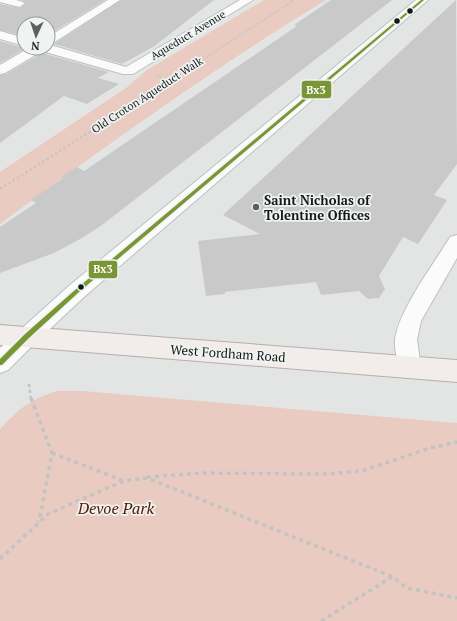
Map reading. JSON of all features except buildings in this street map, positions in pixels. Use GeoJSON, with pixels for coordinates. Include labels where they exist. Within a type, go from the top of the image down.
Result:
{"type":"FeatureCollection","features":[{"type":"Feature","properties":{"kind":"main road","name":"West Fordham Road"},"geometry":{"type":"LineString","coordinates":[[0,335],[457,370]]}},
{"type":"Feature","properties":{"kind":"street"},"geometry":{"type":"LineString","coordinates":[[4,0],[19,4]]}},
{"type":"Feature","properties":{"kind":"street"},"geometry":{"type":"LineString","coordinates":[[56,37],[115,0]]}},
{"type":"Feature","properties":{"kind":"street","name":"Aqueduct Avenue"},"geometry":{"type":"LineString","coordinates":[[56,51],[128,71],[248,0]]}},
{"type":"Feature","properties":{"kind":"street"},"geometry":{"type":"LineString","coordinates":[[0,363],[27,336],[83,286],[423,0]]}},
{"type":"Feature","properties":{"kind":"street"},"geometry":{"type":"LineString","coordinates":[[0,34],[16,39]]}},
{"type":"Feature","properties":{"kind":"street"},"geometry":{"type":"LineString","coordinates":[[0,70],[24,56]]}},
{"type":"Feature","properties":{"kind":"street"},"geometry":{"type":"LineString","coordinates":[[410,367],[406,340],[411,319],[457,242]]}},
{"type":"Feature","properties":{"kind":"path","name":"Old Croton Aqueduct Walk"},"geometry":{"type":"LineString","coordinates":[[0,189],[294,0]]}},
{"type":"Feature","properties":{"kind":"path"},"geometry":{"type":"LineString","coordinates":[[155,75],[169,81]]}},
{"type":"Feature","properties":{"kind":"path"},"geometry":{"type":"LineString","coordinates":[[30,384],[31,401],[52,453],[39,522]]}},
{"type":"Feature","properties":{"kind":"path"},"geometry":{"type":"LineString","coordinates":[[0,559],[48,514],[124,481],[203,473],[327,474],[362,471],[430,448],[457,442]]}},
{"type":"Feature","properties":{"kind":"path"},"geometry":{"type":"LineString","coordinates":[[52,453],[124,481]]}},
{"type":"Feature","properties":{"kind":"path"},"geometry":{"type":"LineString","coordinates":[[147,478],[393,577],[407,588],[457,598]]}},
{"type":"Feature","properties":{"kind":"path"},"geometry":{"type":"LineString","coordinates":[[321,621],[393,577]]}},
{"type":"Feature","properties":{"kind":"green space"},"geometry":{"type":"Polygon","coordinates":[[[264,0],[326,0],[160,108],[0,224],[0,172],[126,88],[147,70],[264,0]]]}},
{"type":"Feature","properties":{"kind":"green space","name":"Devoe Park"},"geometry":{"type":"Polygon","coordinates":[[[57,391],[83,391],[457,423],[457,621],[0,621],[0,429],[13,415],[32,401],[57,391]]]}},
{"type":"Feature","properties":{"kind":"transit line","name":"Bx3"},"geometry":{"type":"LineString","coordinates":[[0,363],[27,336],[77,291],[423,0]]}},
{"type":"Feature","properties":{"kind":"place","name":"Saint Nicholas of Tolentine Offices"},"geometry":{"type":"Point","coordinates":[256,207]}}]}
